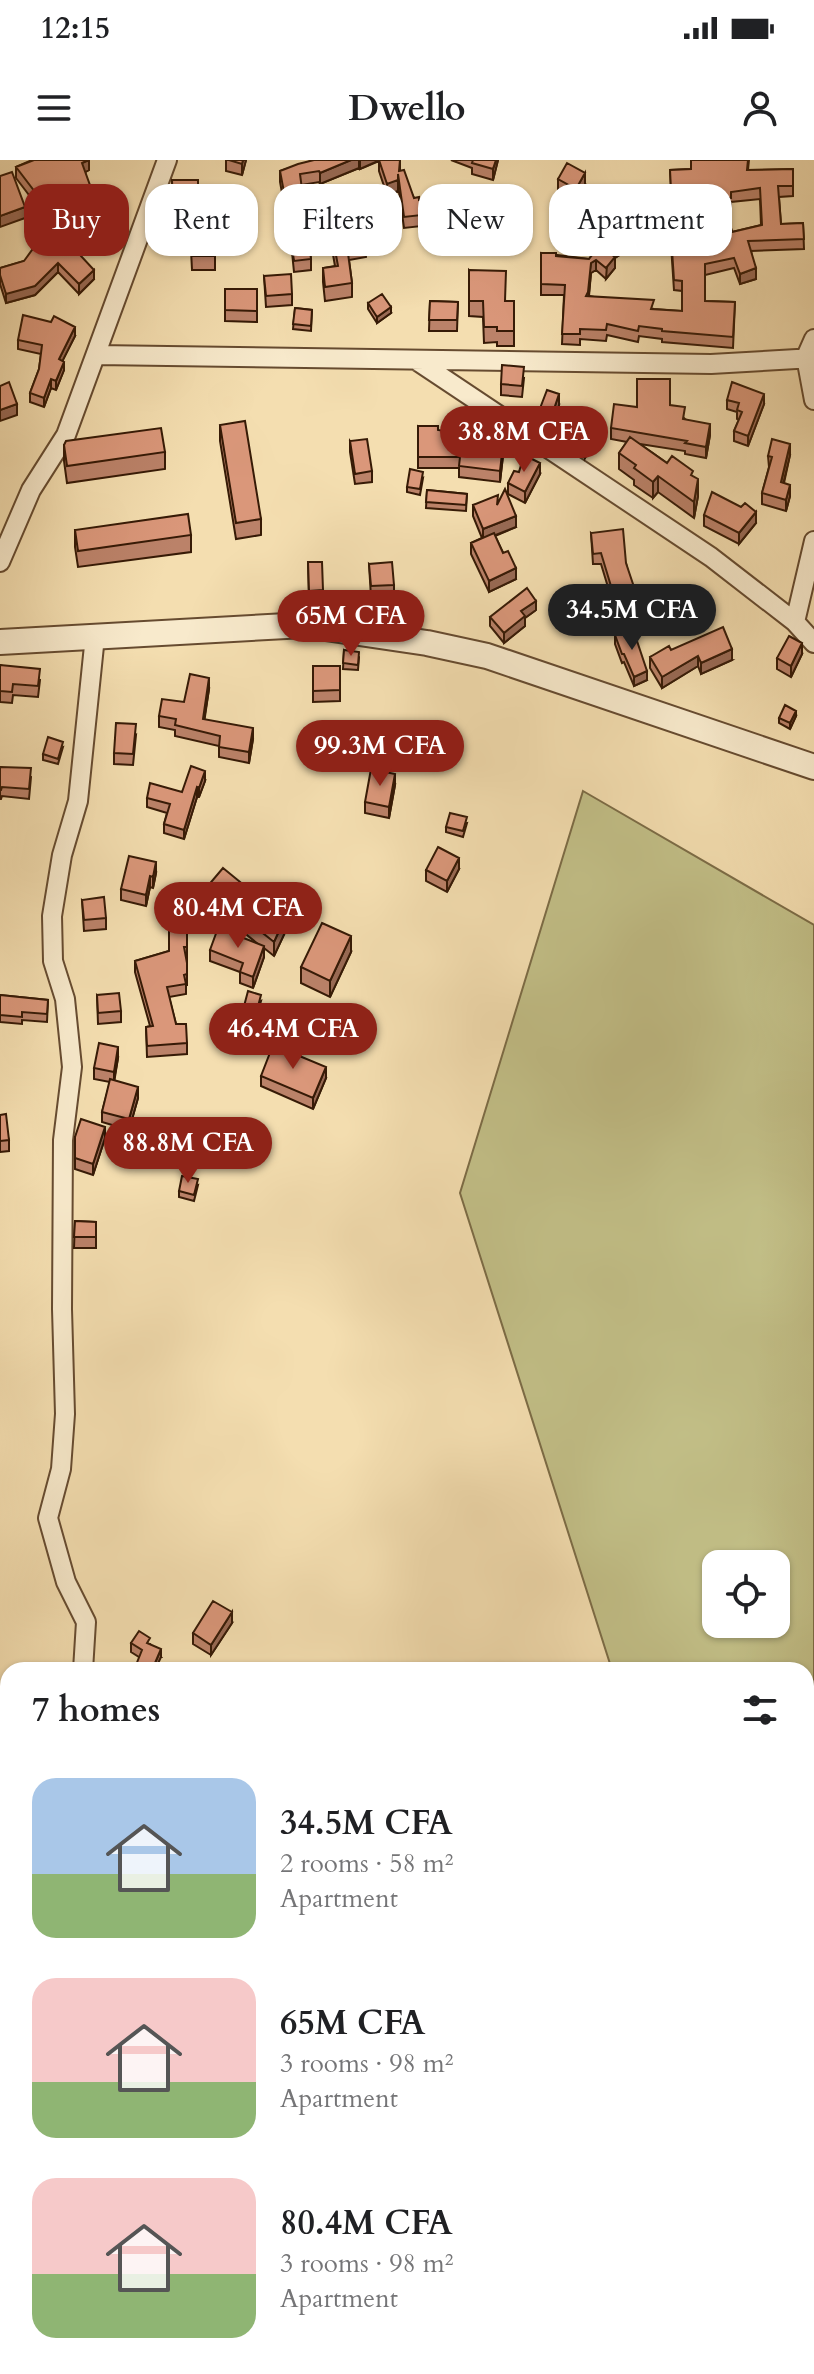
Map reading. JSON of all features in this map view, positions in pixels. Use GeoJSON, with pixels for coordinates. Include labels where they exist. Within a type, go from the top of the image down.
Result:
{"type":"FeatureCollection","features":[{"type":"Feature","properties":{"kind":"street"},"geometry":{"type":"LineString","coordinates":[[0,562],[31,490],[66,435],[167,160]]}},
{"type":"Feature","properties":{"kind":"street"},"geometry":{"type":"LineString","coordinates":[[814,339],[810,358],[814,400]]}},
{"type":"Feature","properties":{"kind":"street"},"geometry":{"type":"LineString","coordinates":[[97,355],[711,364],[810,358]]}},
{"type":"Feature","properties":{"kind":"street"},"geometry":{"type":"LineString","coordinates":[[415,359],[711,557],[795,622],[814,643]]}},
{"type":"Feature","properties":{"kind":"street"},"geometry":{"type":"LineString","coordinates":[[795,622],[814,541]]}},
{"type":"Feature","properties":{"kind":"street"},"geometry":{"type":"LineString","coordinates":[[0,642],[305,625],[427,643],[487,656],[814,767]]}},
{"type":"Feature","properties":{"kind":"street"},"geometry":{"type":"LineString","coordinates":[[84,1662],[86,1622],[66,1582],[48,1518],[61,1469],[65,1414],[63,1140],[72,1067],[65,999],[53,961],[52,916],[62,855],[78,801],[95,636]]}},
{"type":"Feature","properties":{"kind":"shaded area"},"geometry":{"type":"Polygon","coordinates":[[[583,791],[814,925],[814,1662],[609,1662],[460,1193],[583,791]]]}},
{"type":"Feature","properties":{"kind":"building"},"geometry":{"type":"Polygon","coordinates":[[[34,160],[88,160],[82,163],[90,184],[29,184],[16,167],[34,160]]]}},
{"type":"Feature","properties":{"kind":"building"},"geometry":{"type":"Polygon","coordinates":[[[314,160],[351,160],[320,173],[300,174],[301,184],[282,184],[280,171],[314,160]]]}},
{"type":"Feature","properties":{"kind":"building"},"geometry":{"type":"Polygon","coordinates":[[[379,160],[400,160],[399,171],[404,170],[414,198],[418,197],[418,215],[404,217],[402,184],[399,184],[398,174],[398,180],[387,184],[379,160]]]}},
{"type":"Feature","properties":{"kind":"building"},"geometry":{"type":"Polygon","coordinates":[[[473,160],[496,160],[493,169],[472,163],[473,160]]]}},
{"type":"Feature","properties":{"kind":"building"},"geometry":{"type":"Polygon","coordinates":[[[691,160],[748,160],[747,170],[793,169],[793,186],[778,186],[781,224],[803,223],[804,239],[748,241],[756,268],[740,274],[734,258],[705,264],[705,301],[735,302],[733,337],[639,326],[638,331],[607,324],[606,330],[580,329],[580,334],[562,334],[565,285],[541,284],[541,253],[589,259],[591,256],[614,256],[606,268],[596,260],[591,263],[586,296],[654,300],[651,309],[682,311],[682,281],[674,280],[672,256],[732,256],[732,232],[762,225],[760,188],[732,192],[732,184],[671,184],[670,170],[691,169],[691,160]]]}},
{"type":"Feature","properties":{"kind":"building"},"geometry":{"type":"Polygon","coordinates":[[[567,163],[585,173],[579,184],[567,184],[558,179],[567,163]]]}},
{"type":"Feature","properties":{"kind":"building"},"geometry":{"type":"Polygon","coordinates":[[[12,172],[24,207],[0,216],[0,176],[12,172]]]}},
{"type":"Feature","properties":{"kind":"building"},"geometry":{"type":"Polygon","coordinates":[[[172,180],[198,180],[198,184],[172,184],[172,180]]]}},
{"type":"Feature","properties":{"kind":"building"},"geometry":{"type":"Polygon","coordinates":[[[28,256],[81,256],[94,270],[79,284],[58,263],[35,286],[6,294],[0,268],[24,261],[28,256]]]}},
{"type":"Feature","properties":{"kind":"building"},"geometry":{"type":"Polygon","coordinates":[[[293,256],[311,256],[311,259],[294,261],[293,256]]]}},
{"type":"Feature","properties":{"kind":"building"},"geometry":{"type":"Polygon","coordinates":[[[336,256],[348,256],[352,283],[325,287],[323,268],[338,266],[336,256]]]}},
{"type":"Feature","properties":{"kind":"building"},"geometry":{"type":"Polygon","coordinates":[[[469,270],[506,271],[505,301],[514,301],[514,331],[484,327],[483,301],[469,301],[469,270]]]}},
{"type":"Feature","properties":{"kind":"building"},"geometry":{"type":"Polygon","coordinates":[[[291,274],[292,294],[266,296],[264,276],[291,274]]]}},
{"type":"Feature","properties":{"kind":"building"},"geometry":{"type":"Polygon","coordinates":[[[225,289],[257,289],[257,311],[225,310],[225,289]]]}},
{"type":"Feature","properties":{"kind":"building"},"geometry":{"type":"Polygon","coordinates":[[[382,294],[391,307],[377,317],[368,303],[382,294]]]}},
{"type":"Feature","properties":{"kind":"building"},"geometry":{"type":"Polygon","coordinates":[[[430,301],[458,302],[457,320],[429,320],[430,301]]]}},
{"type":"Feature","properties":{"kind":"building"},"geometry":{"type":"Polygon","coordinates":[[[295,308],[312,310],[311,326],[293,324],[295,308]]]}},
{"type":"Feature","properties":{"kind":"building"},"geometry":{"type":"Polygon","coordinates":[[[23,315],[51,322],[54,316],[75,327],[59,359],[64,362],[56,381],[51,379],[44,398],[30,393],[39,369],[42,345],[18,340],[23,315]]]}},
{"type":"Feature","properties":{"kind":"building"},"geometry":{"type":"Polygon","coordinates":[[[502,365],[524,367],[522,386],[501,384],[502,365]]]}},
{"type":"Feature","properties":{"kind":"building"},"geometry":{"type":"Polygon","coordinates":[[[637,379],[670,379],[670,405],[685,407],[683,419],[710,424],[706,447],[611,428],[614,404],[637,407],[637,379]]]}},
{"type":"Feature","properties":{"kind":"building"},"geometry":{"type":"Polygon","coordinates":[[[9,382],[17,404],[0,410],[0,386],[9,382]]]}},
{"type":"Feature","properties":{"kind":"building"},"geometry":{"type":"Polygon","coordinates":[[[732,382],[764,394],[748,436],[734,431],[742,412],[737,410],[739,403],[727,400],[732,382]]]}},
{"type":"Feature","properties":{"kind":"building"},"geometry":{"type":"Polygon","coordinates":[[[547,390],[559,394],[552,415],[539,411],[547,390]]]}},
{"type":"Feature","properties":{"kind":"building"},"geometry":{"type":"Polygon","coordinates":[[[562,413],[594,431],[585,447],[554,427],[562,413]]]}},
{"type":"Feature","properties":{"kind":"building"},"geometry":{"type":"Polygon","coordinates":[[[245,421],[261,519],[236,523],[220,425],[245,421]]]}},
{"type":"Feature","properties":{"kind":"building"},"geometry":{"type":"Polygon","coordinates":[[[418,426],[438,426],[438,430],[479,437],[480,434],[504,436],[500,471],[459,466],[460,457],[418,457],[418,426]]]}},
{"type":"Feature","properties":{"kind":"building"},"geometry":{"type":"Polygon","coordinates":[[[161,428],[165,452],[67,466],[66,441],[161,428]]]}},
{"type":"Feature","properties":{"kind":"building"},"geometry":{"type":"Polygon","coordinates":[[[630,437],[667,463],[672,456],[693,471],[691,475],[698,479],[694,502],[658,476],[653,482],[619,453],[630,437]]]}},
{"type":"Feature","properties":{"kind":"building"},"geometry":{"type":"Polygon","coordinates":[[[367,439],[372,471],[355,474],[350,441],[367,439]]]}},
{"type":"Feature","properties":{"kind":"building"},"geometry":{"type":"Polygon","coordinates":[[[772,439],[790,444],[781,482],[790,485],[786,500],[762,493],[772,457],[768,456],[772,439]]]}},
{"type":"Feature","properties":{"kind":"building"},"geometry":{"type":"Polygon","coordinates":[[[524,455],[540,463],[525,492],[508,483],[514,471],[519,472],[524,455]]]}},
{"type":"Feature","properties":{"kind":"building"},"geometry":{"type":"Polygon","coordinates":[[[410,469],[423,472],[420,489],[407,487],[410,469]]]}},
{"type":"Feature","properties":{"kind":"building"},"geometry":{"type":"Polygon","coordinates":[[[505,489],[516,516],[483,529],[473,505],[498,495],[497,505],[505,489]]]}},
{"type":"Feature","properties":{"kind":"building"},"geometry":{"type":"Polygon","coordinates":[[[427,490],[467,494],[466,505],[426,502],[427,490]]]}},
{"type":"Feature","properties":{"kind":"building"},"geometry":{"type":"Polygon","coordinates":[[[712,492],[741,507],[745,503],[756,512],[739,533],[704,515],[712,492]]]}},
{"type":"Feature","properties":{"kind":"building"},"geometry":{"type":"Polygon","coordinates":[[[188,514],[191,535],[78,551],[75,530],[188,514]]]}},
{"type":"Feature","properties":{"kind":"building"},"geometry":{"type":"Polygon","coordinates":[[[623,529],[626,563],[635,590],[614,596],[601,553],[593,554],[591,533],[623,529]]]}},
{"type":"Feature","properties":{"kind":"building"},"geometry":{"type":"Polygon","coordinates":[[[494,533],[503,553],[508,551],[516,568],[489,581],[471,543],[494,533]]]}},
{"type":"Feature","properties":{"kind":"building"},"geometry":{"type":"Polygon","coordinates":[[[308,562],[322,562],[323,590],[309,591],[308,562]]]}},
{"type":"Feature","properties":{"kind":"building"},"geometry":{"type":"Polygon","coordinates":[[[392,562],[394,585],[371,586],[369,564],[392,562]]]}},
{"type":"Feature","properties":{"kind":"building"},"geometry":{"type":"Polygon","coordinates":[[[527,588],[536,601],[521,611],[525,616],[504,633],[490,617],[527,588]]]}},
{"type":"Feature","properties":{"kind":"building"},"geometry":{"type":"Polygon","coordinates":[[[723,627],[732,649],[701,663],[698,656],[662,677],[650,657],[669,646],[671,650],[723,627]]]}},
{"type":"Feature","properties":{"kind":"building"},"geometry":{"type":"Polygon","coordinates":[[[633,629],[647,671],[634,677],[615,635],[633,629]]]}},
{"type":"Feature","properties":{"kind":"building"},"geometry":{"type":"Polygon","coordinates":[[[789,636],[802,643],[791,666],[777,658],[789,636]]]}},
{"type":"Feature","properties":{"kind":"building"},"geometry":{"type":"Polygon","coordinates":[[[344,650],[359,652],[358,665],[343,663],[344,650]]]}},
{"type":"Feature","properties":{"kind":"building"},"geometry":{"type":"Polygon","coordinates":[[[0,665],[40,669],[38,686],[13,684],[12,692],[0,691],[0,665]]]}},
{"type":"Feature","properties":{"kind":"building"},"geometry":{"type":"Polygon","coordinates":[[[313,666],[340,666],[340,690],[313,691],[313,666]]]}},
{"type":"Feature","properties":{"kind":"building"},"geometry":{"type":"Polygon","coordinates":[[[190,674],[209,678],[203,719],[253,728],[249,752],[219,747],[220,736],[175,725],[176,719],[159,716],[162,699],[184,702],[190,674]]]}},
{"type":"Feature","properties":{"kind":"building"},"geometry":{"type":"Polygon","coordinates":[[[785,705],[796,711],[790,723],[779,718],[785,705]]]}},
{"type":"Feature","properties":{"kind":"building"},"geometry":{"type":"Polygon","coordinates":[[[116,723],[136,724],[133,754],[114,753],[116,723]]]}},
{"type":"Feature","properties":{"kind":"building"},"geometry":{"type":"Polygon","coordinates":[[[48,737],[63,742],[58,759],[43,754],[48,737]]]}},
{"type":"Feature","properties":{"kind":"building"},"geometry":{"type":"Polygon","coordinates":[[[191,766],[205,771],[184,830],[164,824],[170,804],[147,798],[150,783],[182,792],[191,766]]]}},
{"type":"Feature","properties":{"kind":"building"},"geometry":{"type":"Polygon","coordinates":[[[0,767],[31,768],[29,789],[2,787],[0,790],[0,767]]]}},
{"type":"Feature","properties":{"kind":"building"},"geometry":{"type":"Polygon","coordinates":[[[371,769],[395,774],[389,807],[365,802],[371,769]]]}},
{"type":"Feature","properties":{"kind":"building"},"geometry":{"type":"Polygon","coordinates":[[[450,813],[467,817],[463,831],[446,827],[450,813]]]}},
{"type":"Feature","properties":{"kind":"building"},"geometry":{"type":"Polygon","coordinates":[[[438,847],[459,858],[447,881],[426,870],[438,847]]]}},
{"type":"Feature","properties":{"kind":"building"},"geometry":{"type":"Polygon","coordinates":[[[129,856],[156,862],[146,895],[121,889],[129,856]]]}},
{"type":"Feature","properties":{"kind":"building"},"geometry":{"type":"Polygon","coordinates":[[[223,868],[261,899],[288,911],[274,942],[206,888],[223,868]]]}},
{"type":"Feature","properties":{"kind":"building"},"geometry":{"type":"Polygon","coordinates":[[[104,897],[106,918],[84,920],[82,900],[104,897]]]}},
{"type":"Feature","properties":{"kind":"building"},"geometry":{"type":"Polygon","coordinates":[[[169,921],[187,921],[187,947],[184,947],[186,984],[167,987],[176,1024],[186,1024],[187,1043],[147,1046],[146,1027],[153,1026],[135,961],[169,951],[169,921]]]}},
{"type":"Feature","properties":{"kind":"building"},"geometry":{"type":"Polygon","coordinates":[[[322,923],[351,936],[330,981],[301,967],[322,923]]]}},
{"type":"Feature","properties":{"kind":"building"},"geometry":{"type":"Polygon","coordinates":[[[218,928],[264,946],[253,977],[240,972],[243,963],[210,950],[218,928]]]}},
{"type":"Feature","properties":{"kind":"building"},"geometry":{"type":"Polygon","coordinates":[[[248,991],[261,995],[256,1014],[243,1010],[248,991]]]}},
{"type":"Feature","properties":{"kind":"building"},"geometry":{"type":"Polygon","coordinates":[[[119,993],[121,1011],[98,1013],[97,995],[119,993]]]}},
{"type":"Feature","properties":{"kind":"building"},"geometry":{"type":"Polygon","coordinates":[[[0,995],[48,1000],[47,1014],[22,1012],[22,1017],[0,1015],[0,995]]]}},
{"type":"Feature","properties":{"kind":"building"},"geometry":{"type":"Polygon","coordinates":[[[99,1043],[118,1047],[114,1072],[94,1068],[99,1043]]]}},
{"type":"Feature","properties":{"kind":"building"},"geometry":{"type":"Polygon","coordinates":[[[273,1045],[326,1067],[313,1098],[261,1076],[273,1045]]]}},
{"type":"Feature","properties":{"kind":"building"},"geometry":{"type":"Polygon","coordinates":[[[110,1079],[138,1087],[129,1119],[102,1112],[110,1079]]]}},
{"type":"Feature","properties":{"kind":"building"},"geometry":{"type":"Polygon","coordinates":[[[6,1114],[9,1140],[0,1141],[0,1115],[6,1114]]]}},
{"type":"Feature","properties":{"kind":"building"},"geometry":{"type":"Polygon","coordinates":[[[81,1119],[105,1127],[93,1164],[75,1158],[75,1137],[81,1119]]]}},
{"type":"Feature","properties":{"kind":"building"},"geometry":{"type":"Polygon","coordinates":[[[182,1176],[198,1179],[194,1195],[179,1191],[182,1176]]]}},
{"type":"Feature","properties":{"kind":"building"},"geometry":{"type":"Polygon","coordinates":[[[75,1221],[96,1222],[96,1237],[74,1237],[75,1221]]]}},
{"type":"Feature","properties":{"kind":"building"},"geometry":{"type":"Polygon","coordinates":[[[213,1601],[232,1612],[211,1645],[193,1633],[213,1601]]]}},
{"type":"Feature","properties":{"kind":"building"},"geometry":{"type":"Polygon","coordinates":[[[139,1631],[150,1638],[147,1643],[161,1649],[155,1662],[137,1662],[142,1650],[131,1643],[139,1631]]]}}]}
